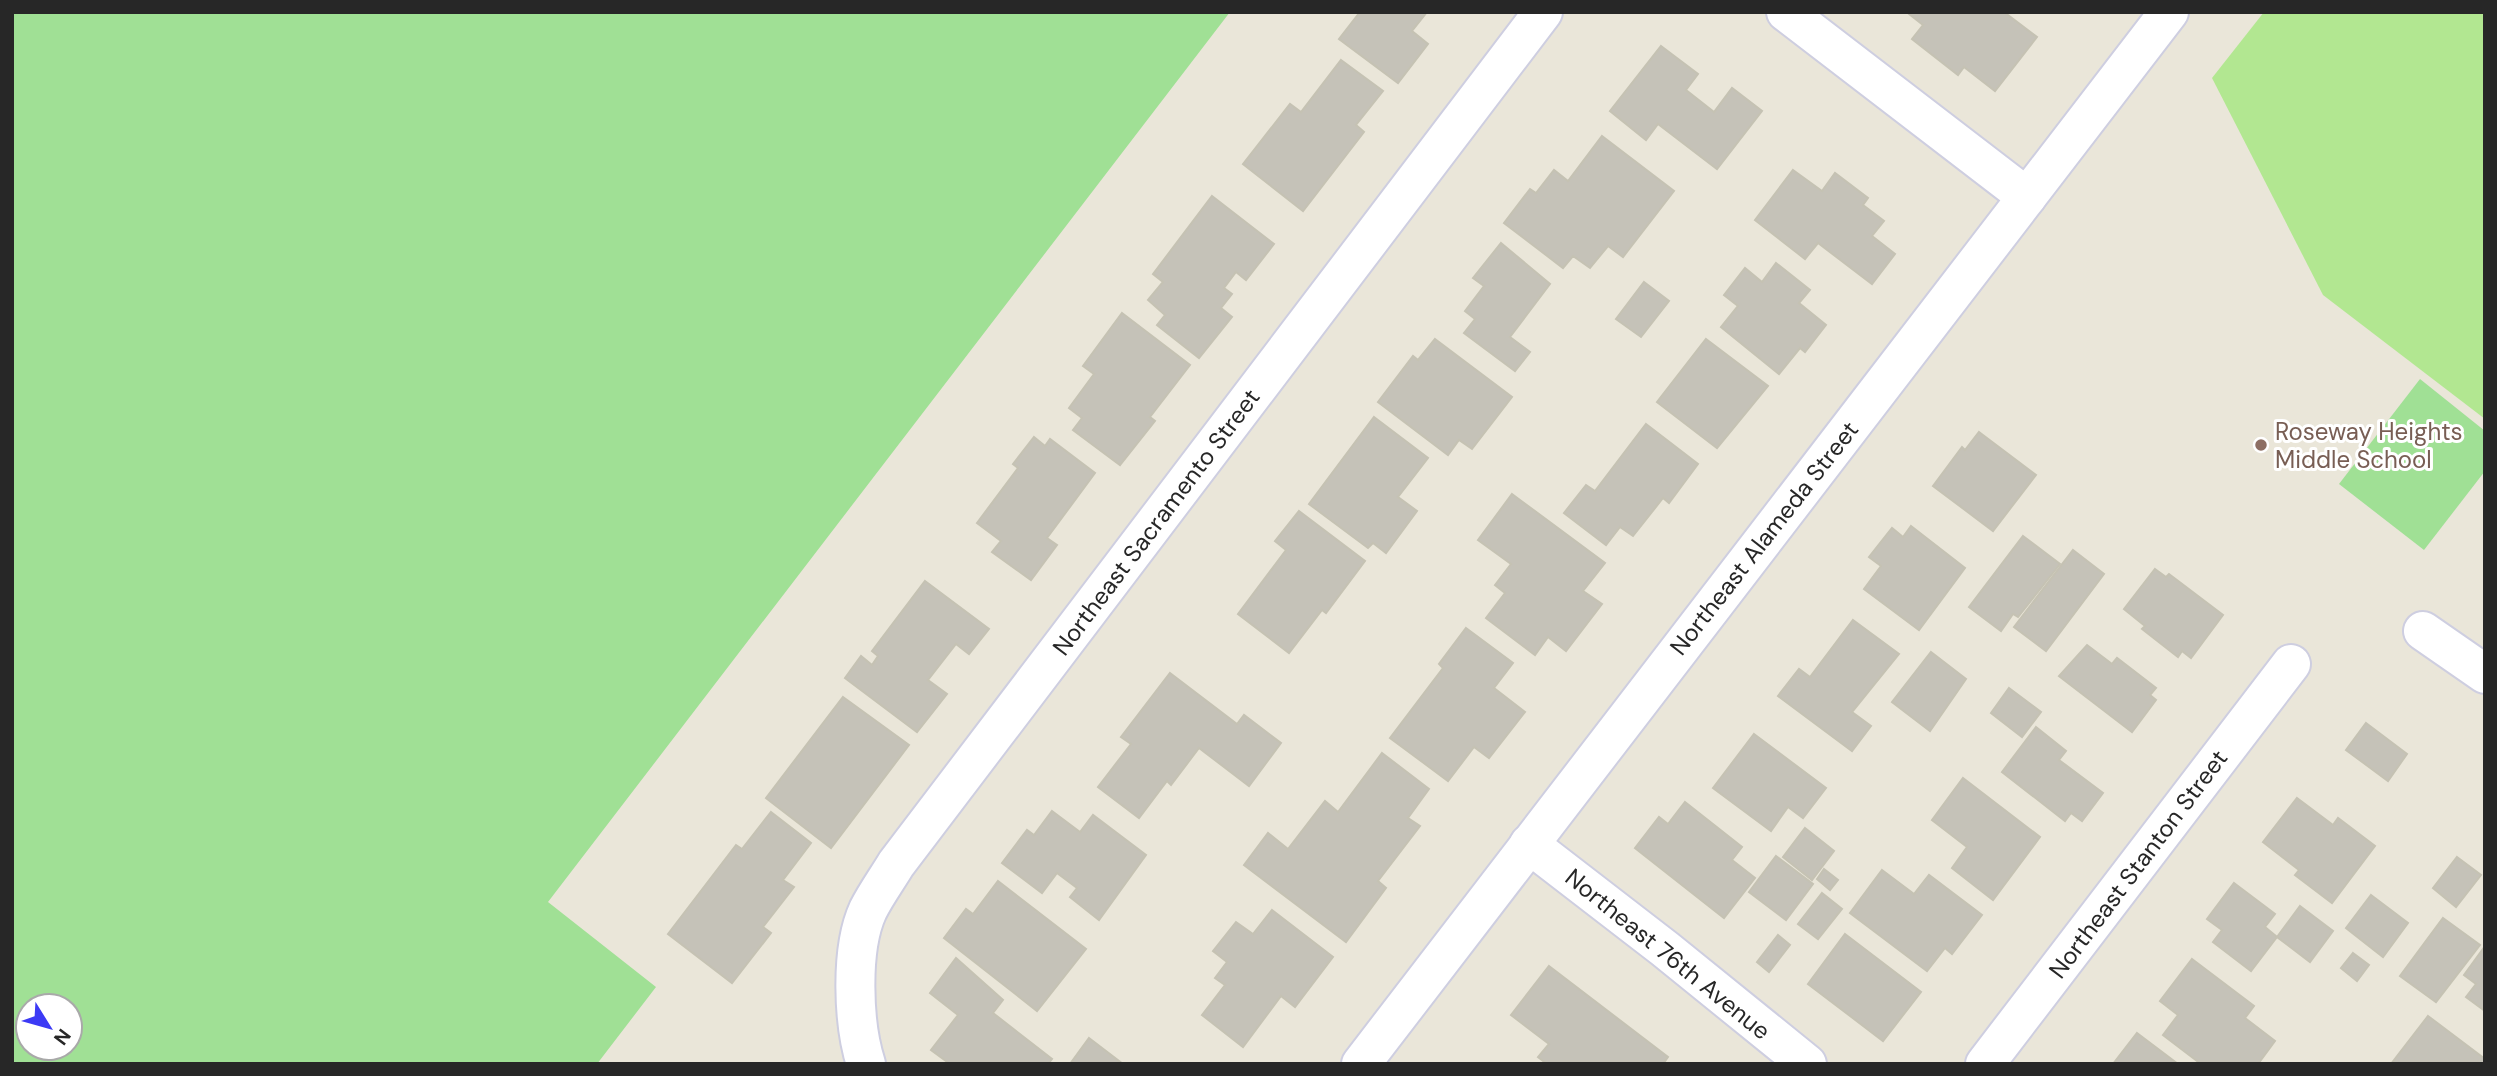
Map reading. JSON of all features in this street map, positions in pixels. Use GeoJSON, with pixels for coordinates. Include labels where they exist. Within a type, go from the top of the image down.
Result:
{"type":"FeatureCollection","features":[{"type":"Feature","properties":{"kind":"street","name":"Northeast Sacramento Street"},"geometry":{"type":"LineString","coordinates":[[866,1064],[860,1047],[854,978],[867,912],[896,864],[1544,12]]}},
{"type":"Feature","properties":{"kind":"street"},"geometry":{"type":"LineString","coordinates":[[1786,12],[2027,197]]}},
{"type":"Feature","properties":{"kind":"street","name":"Northeast Alameda Street"},"geometry":{"type":"LineString","coordinates":[[1361,1064],[2169,12]]}},
{"type":"Feature","properties":{"kind":"street"},"geometry":{"type":"LineString","coordinates":[[2423,631],[2485,674]]}},
{"type":"Feature","properties":{"kind":"street","name":"Northeast Stanton Street"},"geometry":{"type":"LineString","coordinates":[[1985,1064],[2291,664]]}},
{"type":"Feature","properties":{"kind":"street","name":"Northeast 76th Avenue"},"geometry":{"type":"LineString","coordinates":[[1529,844],[1807,1064]]}},
{"type":"Feature","properties":{"kind":"green space"},"geometry":{"type":"Polygon","coordinates":[[[12,12],[1230,12],[548,902],[656,987],[597,1064],[12,1064],[12,12]]]}},
{"type":"Feature","properties":{"kind":"green space"},"geometry":{"type":"Polygon","coordinates":[[[2264,12],[2485,12],[2485,419],[2323,295],[2212,78],[2264,12]]]}},
{"type":"Feature","properties":{"kind":"green space"},"geometry":{"type":"Polygon","coordinates":[[[2420,379],[2485,431],[2485,471],[2424,550],[2339,484],[2420,379]]]}},
{"type":"Feature","properties":{"kind":"building"},"geometry":{"type":"Polygon","coordinates":[[[1360,12],[1427,12],[1412,31],[1428,44],[1398,83],[1339,39],[1360,12]]]}},
{"type":"Feature","properties":{"kind":"building"},"geometry":{"type":"Polygon","coordinates":[[[2004,12],[2037,37],[1995,91],[1964,67],[1958,75],[1912,39],[1923,25],[1909,14],[2004,12]]]}},
{"type":"Feature","properties":{"kind":"building"},"geometry":{"type":"Polygon","coordinates":[[[1661,46],[1698,74],[1686,90],[1714,112],[1732,88],[1762,111],[1717,169],[1658,124],[1646,140],[1610,111],[1661,46]]]}},
{"type":"Feature","properties":{"kind":"building"},"geometry":{"type":"Polygon","coordinates":[[[1341,60],[1383,91],[1356,125],[1364,132],[1303,211],[1243,164],[1290,104],[1301,112],[1341,60]]]}},
{"type":"Feature","properties":{"kind":"building"},"geometry":{"type":"Polygon","coordinates":[[[1602,136],[1674,191],[1623,257],[1608,246],[1590,268],[1573,256],[1563,268],[1504,223],[1530,189],[1536,193],[1554,170],[1568,181],[1602,136]]]}},
{"type":"Feature","properties":{"kind":"building"},"geometry":{"type":"Polygon","coordinates":[[[1793,170],[1822,191],[1835,173],[1868,198],[1863,205],[1884,221],[1872,236],[1895,254],[1872,284],[1818,243],[1805,259],[1755,220],[1793,170]]]}},
{"type":"Feature","properties":{"kind":"building"},"geometry":{"type":"Polygon","coordinates":[[[1212,196],[1274,244],[1246,280],[1236,272],[1224,288],[1232,294],[1221,308],[1232,317],[1199,358],[1157,325],[1165,315],[1148,300],[1163,282],[1153,274],[1212,196]]]}},
{"type":"Feature","properties":{"kind":"building"},"geometry":{"type":"Polygon","coordinates":[[[1501,243],[1550,284],[1510,337],[1530,352],[1515,371],[1464,333],[1475,319],[1465,311],[1484,286],[1473,278],[1501,243]]]}},
{"type":"Feature","properties":{"kind":"building"},"geometry":{"type":"Polygon","coordinates":[[[1776,263],[1810,290],[1799,303],[1826,325],[1805,352],[1800,348],[1779,374],[1721,327],[1738,306],[1724,295],[1745,268],[1762,282],[1776,263]]]}},
{"type":"Feature","properties":{"kind":"building"},"geometry":{"type":"Polygon","coordinates":[[[1644,282],[1669,301],[1641,337],[1616,319],[1644,282]]]}},
{"type":"Feature","properties":{"kind":"building"},"geometry":{"type":"Polygon","coordinates":[[[1122,313],[1190,365],[1150,417],[1155,421],[1120,465],[1073,430],[1082,418],[1069,408],[1094,374],[1083,366],[1122,313]]]}},
{"type":"Feature","properties":{"kind":"building"},"geometry":{"type":"Polygon","coordinates":[[[1435,339],[1512,397],[1472,449],[1459,440],[1448,455],[1378,402],[1413,356],[1418,360],[1435,339]]]}},
{"type":"Feature","properties":{"kind":"building"},"geometry":{"type":"Polygon","coordinates":[[[1706,339],[1768,386],[1717,448],[1657,402],[1706,339]]]}},
{"type":"Feature","properties":{"kind":"building"},"geometry":{"type":"Polygon","coordinates":[[[1374,417],[1428,458],[1398,497],[1417,511],[1386,553],[1373,543],[1368,548],[1309,504],[1374,417]]]}},
{"type":"Feature","properties":{"kind":"building"},"geometry":{"type":"Polygon","coordinates":[[[1646,424],[1698,464],[1669,503],[1663,498],[1633,536],[1620,527],[1606,545],[1564,513],[1586,485],[1595,491],[1646,424]]]}},
{"type":"Feature","properties":{"kind":"building"},"geometry":{"type":"Polygon","coordinates":[[[1979,432],[2036,475],[1993,531],[1933,486],[1962,447],[1965,450],[1979,432]]]}},
{"type":"Feature","properties":{"kind":"building"},"geometry":{"type":"Polygon","coordinates":[[[1034,437],[1045,446],[1050,439],[1095,473],[1047,538],[1057,545],[1031,580],[992,552],[1001,541],[977,523],[1018,468],[1013,464],[1034,437]]]}},
{"type":"Feature","properties":{"kind":"building"},"geometry":{"type":"Polygon","coordinates":[[[1512,494],[1605,563],[1583,591],[1602,604],[1566,651],[1548,637],[1535,655],[1486,618],[1505,593],[1495,585],[1511,564],[1478,540],[1512,494]]]}},
{"type":"Feature","properties":{"kind":"building"},"geometry":{"type":"Polygon","coordinates":[[[1299,511],[1365,561],[1326,613],[1322,610],[1289,653],[1238,614],[1286,550],[1275,541],[1299,511]]]}},
{"type":"Feature","properties":{"kind":"building"},"geometry":{"type":"Polygon","coordinates":[[[1911,526],[1965,568],[1919,630],[1864,589],[1881,566],[1869,557],[1892,528],[1903,537],[1911,526]]]}},
{"type":"Feature","properties":{"kind":"building"},"geometry":{"type":"Polygon","coordinates":[[[2023,536],[2060,564],[2018,617],[2013,614],[2001,631],[1969,607],[2023,536]]]}},
{"type":"Feature","properties":{"kind":"building"},"geometry":{"type":"Polygon","coordinates":[[[2073,550],[2104,574],[2046,651],[2014,627],[2073,550]]]}},
{"type":"Feature","properties":{"kind":"building"},"geometry":{"type":"Polygon","coordinates":[[[2155,569],[2166,577],[2169,574],[2223,615],[2191,658],[2182,651],[2178,657],[2142,629],[2145,626],[2124,609],[2155,569]]]}},
{"type":"Feature","properties":{"kind":"building"},"geometry":{"type":"Polygon","coordinates":[[[925,581],[989,629],[969,654],[956,644],[928,680],[947,694],[917,732],[845,678],[861,656],[872,665],[878,656],[872,651],[925,581]]]}},
{"type":"Feature","properties":{"kind":"building"},"geometry":{"type":"Polygon","coordinates":[[[1853,620],[1899,654],[1852,712],[1871,726],[1852,751],[1778,696],[1799,669],[1810,677],[1853,620]]]}},
{"type":"Feature","properties":{"kind":"building"},"geometry":{"type":"Polygon","coordinates":[[[1466,628],[1513,663],[1494,688],[1525,712],[1489,758],[1474,747],[1448,781],[1390,738],[1443,668],[1439,664],[1466,628]]]}},
{"type":"Feature","properties":{"kind":"building"},"geometry":{"type":"Polygon","coordinates":[[[2087,645],[2112,664],[2117,658],[2156,688],[2150,695],[2156,700],[2132,732],[2059,676],[2087,645]]]}},
{"type":"Feature","properties":{"kind":"building"},"geometry":{"type":"Polygon","coordinates":[[[1931,652],[1966,679],[1930,731],[1892,702],[1931,652]]]}},
{"type":"Feature","properties":{"kind":"building"},"geometry":{"type":"Polygon","coordinates":[[[1170,673],[1237,724],[1244,715],[1281,743],[1249,786],[1199,748],[1171,785],[1167,781],[1139,818],[1098,787],[1131,744],[1121,737],[1170,673]]]}},
{"type":"Feature","properties":{"kind":"building"},"geometry":{"type":"Polygon","coordinates":[[[2009,688],[2041,712],[2022,737],[1991,713],[2009,688]]]}},
{"type":"Feature","properties":{"kind":"building"},"geometry":{"type":"Polygon","coordinates":[[[843,697],[909,745],[831,848],[766,798],[843,697]]]}},
{"type":"Feature","properties":{"kind":"building"},"geometry":{"type":"Polygon","coordinates":[[[2366,723],[2407,754],[2388,781],[2346,750],[2366,723]]]}},
{"type":"Feature","properties":{"kind":"building"},"geometry":{"type":"Polygon","coordinates":[[[2036,727],[2066,751],[2059,760],[2103,793],[2082,821],[2071,813],[2065,821],[2002,772],[2036,727]]]}},
{"type":"Feature","properties":{"kind":"building"},"geometry":{"type":"Polygon","coordinates":[[[1754,734],[1826,788],[1803,818],[1788,807],[1771,831],[1713,788],[1754,734]]]}},
{"type":"Feature","properties":{"kind":"building"},"geometry":{"type":"Polygon","coordinates":[[[1382,753],[1429,789],[1408,818],[1420,826],[1378,881],[1386,888],[1346,942],[1244,865],[1268,833],[1288,849],[1325,801],[1338,812],[1382,753]]]}},
{"type":"Feature","properties":{"kind":"building"},"geometry":{"type":"Polygon","coordinates":[[[1963,778],[2040,837],[1993,900],[1952,868],[1967,847],[1932,820],[1963,778]]]}},
{"type":"Feature","properties":{"kind":"building"},"geometry":{"type":"Polygon","coordinates":[[[2297,798],[2333,825],[2338,818],[2375,846],[2332,903],[2295,875],[2299,870],[2263,842],[2297,798]]]}},
{"type":"Feature","properties":{"kind":"building"},"geometry":{"type":"Polygon","coordinates":[[[1685,802],[1742,847],[1732,860],[1755,878],[1724,918],[1635,848],[1659,817],[1668,824],[1685,802]]]}},
{"type":"Feature","properties":{"kind":"building"},"geometry":{"type":"Polygon","coordinates":[[[1052,811],[1080,832],[1093,815],[1146,855],[1099,920],[1070,897],[1077,888],[1057,873],[1042,893],[1002,863],[1027,830],[1034,835],[1052,811]]]}},
{"type":"Feature","properties":{"kind":"building"},"geometry":{"type":"Polygon","coordinates":[[[771,812],[811,843],[783,880],[794,887],[763,927],[771,933],[732,983],[668,934],[736,845],[742,849],[771,812]]]}},
{"type":"Feature","properties":{"kind":"building"},"geometry":{"type":"Polygon","coordinates":[[[1805,828],[1834,851],[1812,880],[1783,857],[1805,828]]]}},
{"type":"Feature","properties":{"kind":"building"},"geometry":{"type":"Polygon","coordinates":[[[1776,856],[1813,884],[1786,920],[1749,892],[1776,856]]]}},
{"type":"Feature","properties":{"kind":"building"},"geometry":{"type":"Polygon","coordinates":[[[2457,857],[2481,875],[2456,907],[2433,888],[2457,857]]]}},
{"type":"Feature","properties":{"kind":"building"},"geometry":{"type":"Polygon","coordinates":[[[1824,869],[1838,880],[1830,890],[1817,879],[1824,869]]]}},
{"type":"Feature","properties":{"kind":"building"},"geometry":{"type":"Polygon","coordinates":[[[1882,870],[1914,894],[1929,875],[1982,915],[1952,954],[1945,948],[1927,971],[1850,913],[1882,870]]]}},
{"type":"Feature","properties":{"kind":"building"},"geometry":{"type":"Polygon","coordinates":[[[998,881],[1086,949],[1037,1011],[944,938],[966,909],[973,914],[998,881]]]}},
{"type":"Feature","properties":{"kind":"building"},"geometry":{"type":"Polygon","coordinates":[[[2234,883],[2275,914],[2265,927],[2277,937],[2251,971],[2213,942],[2222,930],[2207,919],[2234,883]]]}},
{"type":"Feature","properties":{"kind":"building"},"geometry":{"type":"Polygon","coordinates":[[[1822,893],[1842,909],[1818,939],[1798,924],[1822,893]]]}},
{"type":"Feature","properties":{"kind":"building"},"geometry":{"type":"Polygon","coordinates":[[[2371,895],[2408,923],[2383,957],[2346,928],[2371,895]]]}},
{"type":"Feature","properties":{"kind":"building"},"geometry":{"type":"Polygon","coordinates":[[[2300,906],[2333,931],[2310,962],[2277,937],[2300,906]]]}},
{"type":"Feature","properties":{"kind":"building"},"geometry":{"type":"Polygon","coordinates":[[[1272,910],[1333,957],[1295,1007],[1281,996],[1243,1047],[1202,1015],[1225,985],[1215,978],[1227,962],[1213,951],[1236,922],[1253,934],[1272,910]]]}},
{"type":"Feature","properties":{"kind":"building"},"geometry":{"type":"Polygon","coordinates":[[[2443,918],[2480,945],[2436,1002],[2400,976],[2443,918]]]}},
{"type":"Feature","properties":{"kind":"building"},"geometry":{"type":"Polygon","coordinates":[[[1845,934],[1921,992],[1883,1041],[1808,984],[1845,934]]]}},
{"type":"Feature","properties":{"kind":"building"},"geometry":{"type":"Polygon","coordinates":[[[1778,935],[1790,945],[1769,972],[1757,962],[1778,935]]]}},
{"type":"Feature","properties":{"kind":"building"},"geometry":{"type":"Polygon","coordinates":[[[2485,946],[2485,1011],[2466,997],[2476,984],[2464,975],[2485,946]]]}},
{"type":"Feature","properties":{"kind":"building"},"geometry":{"type":"Polygon","coordinates":[[[2353,953],[2369,965],[2357,981],[2341,968],[2353,953]]]}},
{"type":"Feature","properties":{"kind":"building"},"geometry":{"type":"Polygon","coordinates":[[[956,958],[1003,1000],[993,1013],[1052,1059],[1048,1064],[950,1064],[931,1050],[958,1015],[930,993],[956,958]]]}},
{"type":"Feature","properties":{"kind":"building"},"geometry":{"type":"Polygon","coordinates":[[[2192,959],[2254,1006],[2245,1018],[2275,1041],[2258,1064],[2201,1064],[2163,1035],[2178,1015],[2160,1001],[2192,959]]]}},
{"type":"Feature","properties":{"kind":"building"},"geometry":{"type":"Polygon","coordinates":[[[1549,966],[1668,1057],[1663,1064],[1547,1064],[1538,1057],[1549,1044],[1511,1015],[1549,966]]]}},
{"type":"Feature","properties":{"kind":"building"},"geometry":{"type":"Polygon","coordinates":[[[2428,1016],[2485,1059],[2485,1064],[2391,1064],[2428,1016]]]}},
{"type":"Feature","properties":{"kind":"building"},"geometry":{"type":"Polygon","coordinates":[[[2137,1033],[2178,1064],[2113,1064],[2137,1033]]]}},
{"type":"Feature","properties":{"kind":"building"},"geometry":{"type":"Polygon","coordinates":[[[1089,1038],[1123,1064],[1070,1064],[1089,1038]]]}},
{"type":"Feature","properties":{"kind":"place","name":"Roseway Heights Middle School"},"geometry":{"type":"Point","coordinates":[2261,445]}}]}
